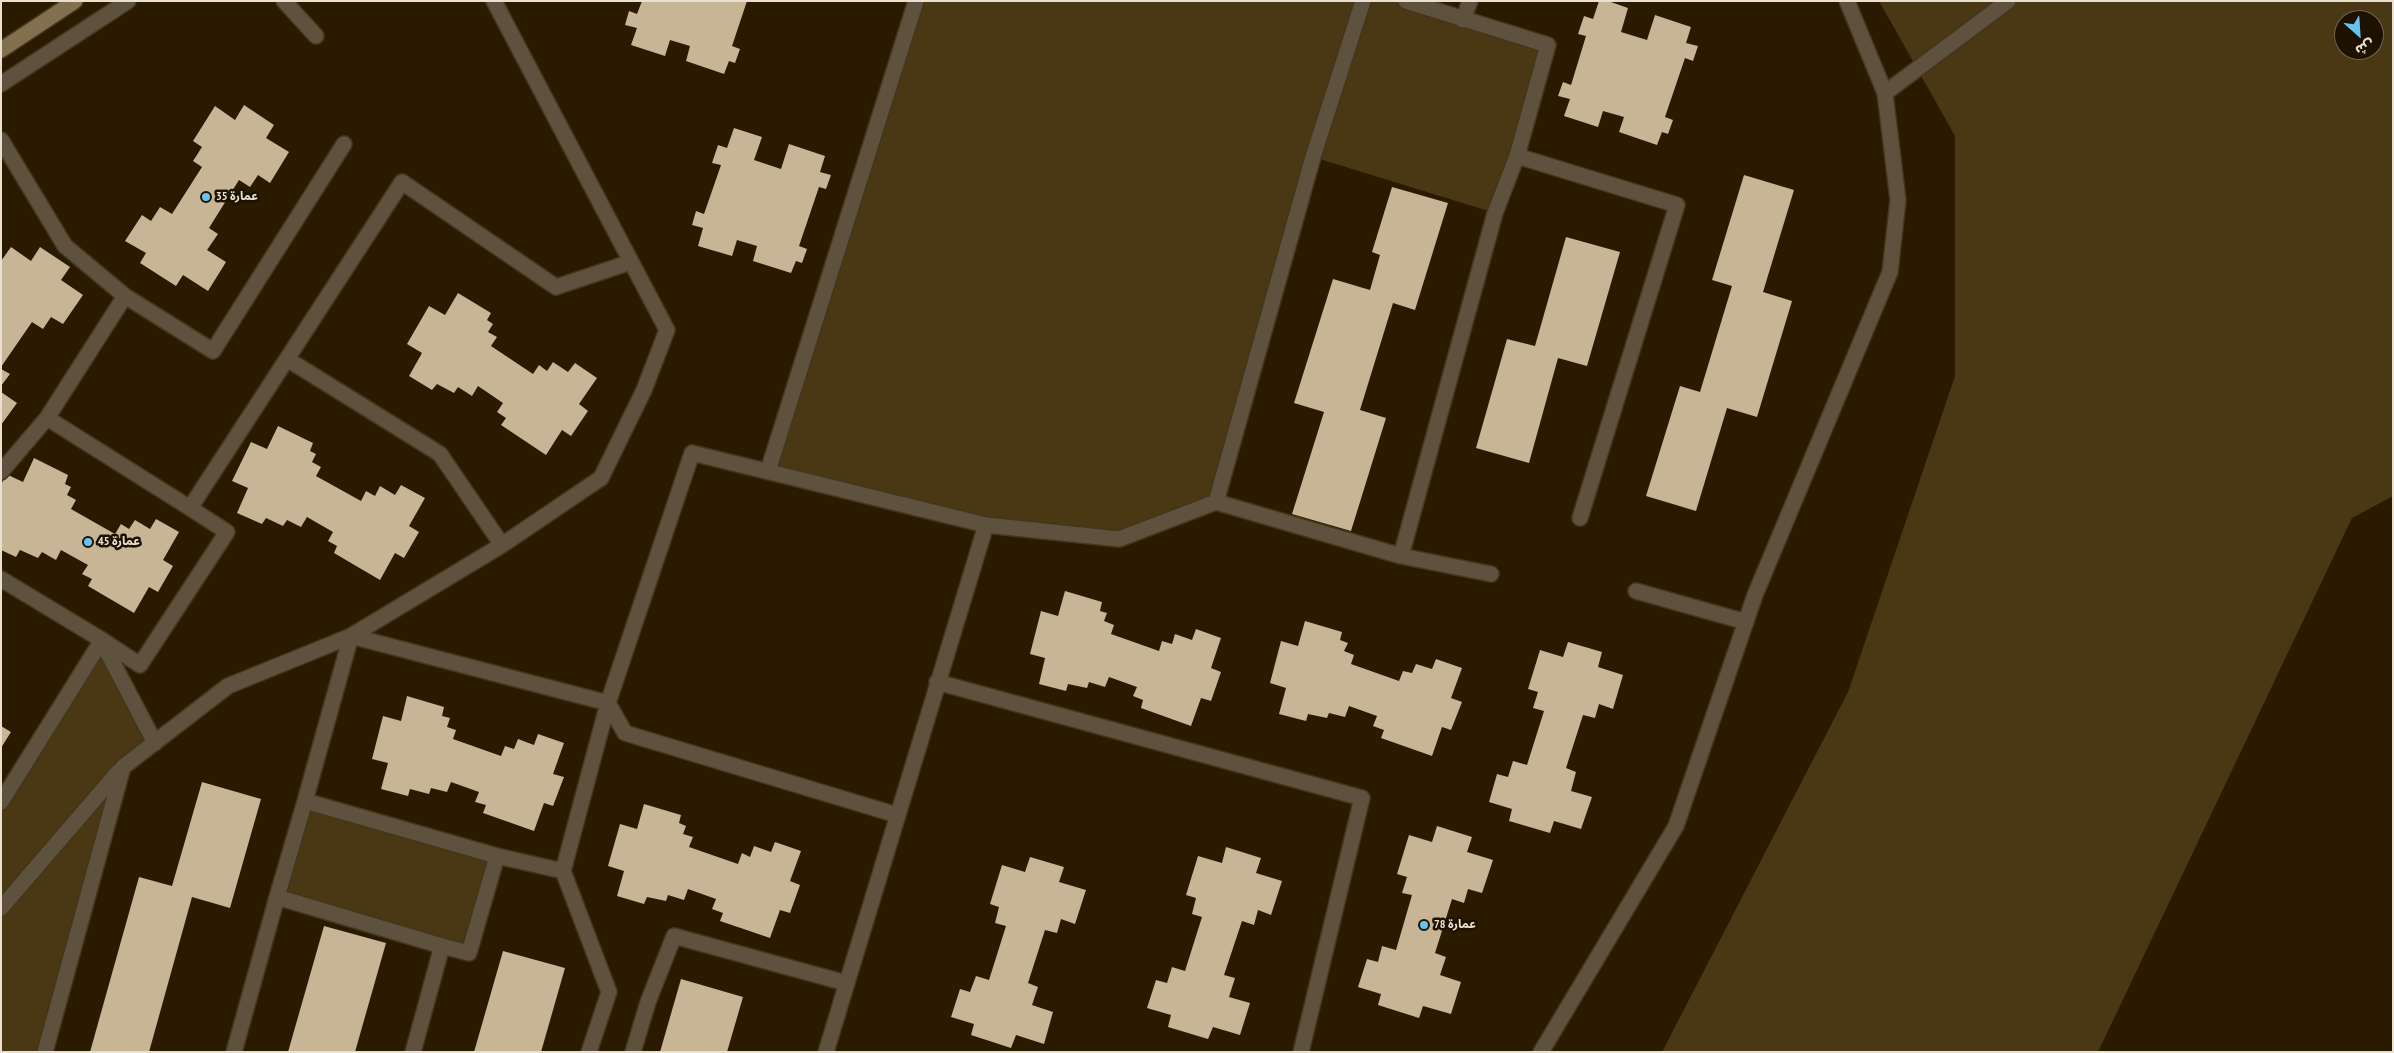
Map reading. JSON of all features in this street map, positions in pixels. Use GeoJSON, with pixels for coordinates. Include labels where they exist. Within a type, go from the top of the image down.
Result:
{"type":"FeatureCollection","features":[{"type":"Feature","properties":{"kind":"street"},"geometry":{"type":"LineString","coordinates":[[1,50],[75,1]]}},
{"type":"Feature","properties":{"kind":"street"},"geometry":{"type":"LineString","coordinates":[[1,84],[128,1]]}},
{"type":"Feature","properties":{"kind":"street"},"geometry":{"type":"LineString","coordinates":[[284,1],[316,36]]}},
{"type":"Feature","properties":{"kind":"street"},"geometry":{"type":"LineString","coordinates":[[1,908],[123,767],[228,686],[351,636],[502,545],[601,478],[644,390],[667,330],[494,1]]}},
{"type":"Feature","properties":{"kind":"street"},"geometry":{"type":"LineString","coordinates":[[768,472],[916,1]]}},
{"type":"Feature","properties":{"kind":"street"},"geometry":{"type":"LineString","coordinates":[[1216,502],[1313,157],[1363,1]]}},
{"type":"Feature","properties":{"kind":"street"},"geometry":{"type":"LineString","coordinates":[[1401,556],[1494,213],[1516,156],[1548,45],[1406,1]]}},
{"type":"Feature","properties":{"kind":"street"},"geometry":{"type":"LineString","coordinates":[[1464,20],[1470,1]]}},
{"type":"Feature","properties":{"kind":"street"},"geometry":{"type":"LineString","coordinates":[[1541,1052],[1676,826],[1755,595],[1890,272],[1898,200],[1885,93],[1847,1]]}},
{"type":"Feature","properties":{"kind":"street"},"geometry":{"type":"LineString","coordinates":[[1885,93],[2008,1]]}},
{"type":"Feature","properties":{"kind":"street"},"geometry":{"type":"LineString","coordinates":[[1,140],[65,246],[124,296],[213,351],[344,144]]}},
{"type":"Feature","properties":{"kind":"street"},"geometry":{"type":"LineString","coordinates":[[1516,156],[1677,204],[1580,518]]}},
{"type":"Feature","properties":{"kind":"street"},"geometry":{"type":"LineString","coordinates":[[190,508],[402,182],[556,287],[632,262]]}},
{"type":"Feature","properties":{"kind":"street"},"geometry":{"type":"LineString","coordinates":[[1,472],[47,418],[124,296]]}},
{"type":"Feature","properties":{"kind":"street"},"geometry":{"type":"LineString","coordinates":[[287,359],[440,454],[502,545]]}},
{"type":"Feature","properties":{"kind":"street"},"geometry":{"type":"LineString","coordinates":[[1,579],[140,665],[227,532],[47,418]]}},
{"type":"Feature","properties":{"kind":"street"},"geometry":{"type":"LineString","coordinates":[[589,1052],[609,992],[563,871],[608,703],[692,453],[986,525],[1119,539],[1216,502],[1401,556],[1491,574]]}},
{"type":"Feature","properties":{"kind":"street"},"geometry":{"type":"LineString","coordinates":[[826,1052],[986,525]]}},
{"type":"Feature","properties":{"kind":"street"},"geometry":{"type":"LineString","coordinates":[[1636,591],[1746,622]]}},
{"type":"Feature","properties":{"kind":"street"},"geometry":{"type":"LineString","coordinates":[[351,636],[608,703],[625,733],[897,815]]}},
{"type":"Feature","properties":{"kind":"street"},"geometry":{"type":"LineString","coordinates":[[234,1052],[276,897],[351,636]]}},
{"type":"Feature","properties":{"kind":"street"},"geometry":{"type":"LineString","coordinates":[[102,640],[155,742]]}},
{"type":"Feature","properties":{"kind":"street"},"geometry":{"type":"LineString","coordinates":[[1,802],[102,640]]}},
{"type":"Feature","properties":{"kind":"street"},"geometry":{"type":"LineString","coordinates":[[937,682],[1362,798],[1301,1052]]}},
{"type":"Feature","properties":{"kind":"street"},"geometry":{"type":"LineString","coordinates":[[45,1052],[123,767]]}},
{"type":"Feature","properties":{"kind":"street"},"geometry":{"type":"LineString","coordinates":[[305,801],[497,856],[563,871]]}},
{"type":"Feature","properties":{"kind":"street"},"geometry":{"type":"LineString","coordinates":[[276,897],[469,953],[497,856]]}},
{"type":"Feature","properties":{"kind":"street"},"geometry":{"type":"LineString","coordinates":[[633,1052],[648,1002],[674,936],[846,983]]}},
{"type":"Feature","properties":{"kind":"street"},"geometry":{"type":"LineString","coordinates":[[413,1052],[442,946]]}},
{"type":"Feature","properties":{"kind":"shaded area"},"geometry":{"type":"Polygon","coordinates":[[[916,1],[1406,1],[1548,45],[1495,213],[1313,157],[1216,502],[1119,539],[986,525],[768,471],[916,1]]]}},
{"type":"Feature","properties":{"kind":"shaded area"},"geometry":{"type":"Polygon","coordinates":[[[1879,1],[2393,1],[2393,496],[2352,518],[2098,1052],[1662,1052],[1848,692],[1955,376],[1955,136],[1879,1]]]}},
{"type":"Feature","properties":{"kind":"shaded area"},"geometry":{"type":"Polygon","coordinates":[[[102,640],[155,743],[123,767],[45,1052],[1,1052],[1,802],[102,640]]]}},
{"type":"Feature","properties":{"kind":"shaded area"},"geometry":{"type":"Polygon","coordinates":[[[305,801],[497,856],[469,953],[277,897],[305,801]]]}},
{"type":"Feature","properties":{"kind":"building"},"geometry":{"type":"Polygon","coordinates":[[[642,1],[747,1],[732,46],[740,49],[735,63],[729,61],[724,74],[686,61],[690,46],[670,40],[665,56],[631,45],[637,28],[625,25],[629,11],[637,14],[642,1]]]}},
{"type":"Feature","properties":{"kind":"building"},"geometry":{"type":"Polygon","coordinates":[[[1599,1],[1608,1],[1628,8],[1621,32],[1647,40],[1655,15],[1691,27],[1686,43],[1698,46],[1693,61],[1685,58],[1665,117],[1673,120],[1668,134],[1662,132],[1657,145],[1619,132],[1624,117],[1603,111],[1598,127],[1564,116],[1570,99],[1558,96],[1563,82],[1571,85],[1586,36],[1578,34],[1584,16],[1593,19],[1599,1]]]}},
{"type":"Feature","properties":{"kind":"building","name":"عمارة 35"},"geometry":{"type":"Polygon","coordinates":[[[244,105],[274,125],[266,138],[289,152],[270,183],[258,175],[250,187],[239,180],[209,228],[218,234],[207,250],[226,262],[208,291],[183,275],[176,286],[140,263],[146,253],[125,241],[142,215],[151,221],[160,207],[172,214],[202,167],[193,161],[202,147],[193,141],[215,106],[235,120],[244,105]]]}},
{"type":"Feature","properties":{"kind":"building"},"geometry":{"type":"Polygon","coordinates":[[[734,128],[762,137],[754,160],[781,169],[789,144],[825,156],[820,172],[831,175],[826,189],[819,187],[799,246],[807,249],[802,263],[796,261],[791,273],[753,261],[757,246],[737,240],[732,256],[698,246],[703,228],[692,225],[696,211],[704,214],[721,165],[712,163],[718,145],[727,148],[734,128]]]}},
{"type":"Feature","properties":{"kind":"building"},"geometry":{"type":"Polygon","coordinates":[[[1744,175],[1794,190],[1763,292],[1792,301],[1757,417],[1727,408],[1696,511],[1646,496],[1680,386],[1700,392],[1732,286],[1712,280],[1744,175]]]}},
{"type":"Feature","properties":{"kind":"building"},"geometry":{"type":"Polygon","coordinates":[[[1392,187],[1448,203],[1415,310],[1393,303],[1360,410],[1386,418],[1351,531],[1292,514],[1324,412],[1294,403],[1333,279],[1370,290],[1380,255],[1372,252],[1392,187]]]}},
{"type":"Feature","properties":{"kind":"building"},"geometry":{"type":"Polygon","coordinates":[[[1566,237],[1620,252],[1587,366],[1558,358],[1529,463],[1476,448],[1507,339],[1535,346],[1566,237]]]}},
{"type":"Feature","properties":{"kind":"building"},"geometry":{"type":"Polygon","coordinates":[[[11,247],[31,261],[40,247],[70,267],[61,280],[83,295],[63,324],[51,317],[43,329],[32,322],[1,367],[1,261],[11,247]]]}},
{"type":"Feature","properties":{"kind":"building"},"geometry":{"type":"Polygon","coordinates":[[[458,293],[491,313],[487,320],[493,324],[488,332],[497,337],[491,346],[533,374],[539,365],[547,371],[553,362],[568,372],[575,363],[597,378],[579,404],[588,411],[571,436],[562,430],[546,455],[501,425],[506,418],[497,412],[503,403],[478,386],[472,396],[458,387],[454,393],[437,384],[432,390],[409,376],[422,353],[407,344],[429,306],[445,315],[458,293]]]}},
{"type":"Feature","properties":{"kind":"building"},"geometry":{"type":"Polygon","coordinates":[[[1,369],[10,374],[1,386],[1,369]]]}},
{"type":"Feature","properties":{"kind":"building"},"geometry":{"type":"Polygon","coordinates":[[[1,392],[17,403],[1,425],[1,392]]]}},
{"type":"Feature","properties":{"kind":"building"},"geometry":{"type":"Polygon","coordinates":[[[278,426],[313,443],[310,451],[316,454],[312,462],[321,467],[316,476],[361,501],[366,491],[375,496],[380,486],[395,495],[401,485],[425,498],[409,526],[419,532],[404,558],[395,553],[380,580],[334,553],[337,546],[328,541],[333,532],[307,517],[301,527],[287,520],[283,526],[266,518],[262,524],[237,513],[248,488],[232,481],[251,442],[267,449],[278,426]]]}},
{"type":"Feature","properties":{"kind":"building","name":"عمارة 45"},"geometry":{"type":"Polygon","coordinates":[[[34,458],[68,475],[65,484],[71,487],[67,495],[76,500],[71,509],[115,534],[121,524],[129,529],[135,520],[150,529],[156,519],[179,532],[163,560],[173,566],[158,592],[149,587],[134,613],[88,586],[92,579],[82,574],[88,565],[61,550],[56,560],[42,552],[38,558],[20,550],[16,557],[1,550],[1,485],[6,474],[23,482],[34,458]]]}},
{"type":"Feature","properties":{"kind":"building"},"geometry":{"type":"Polygon","coordinates":[[[1065,591],[1102,602],[1100,611],[1107,613],[1104,621],[1114,625],[1111,634],[1159,651],[1162,641],[1172,644],[1175,634],[1192,640],[1196,629],[1221,638],[1211,668],[1221,672],[1211,701],[1201,698],[1191,726],[1141,708],[1143,700],[1133,696],[1137,687],[1109,677],[1105,687],[1089,682],[1087,688],[1068,684],[1066,691],[1039,684],[1045,658],[1030,654],[1041,611],[1058,616],[1065,591]]]}},
{"type":"Feature","properties":{"kind":"building"},"geometry":{"type":"Polygon","coordinates":[[[1305,621],[1342,632],[1340,640],[1348,643],[1344,651],[1354,655],[1351,664],[1399,681],[1403,671],[1412,673],[1416,664],[1432,669],[1436,659],[1462,668],[1451,698],[1462,702],[1451,730],[1442,727],[1432,756],[1381,738],[1384,730],[1373,726],[1377,716],[1349,706],[1345,717],[1329,713],[1327,718],[1308,714],[1306,721],[1279,714],[1286,688],[1270,683],[1281,641],[1298,646],[1305,621]]]}},
{"type":"Feature","properties":{"kind":"building"},"geometry":{"type":"Polygon","coordinates":[[[1568,642],[1602,652],[1598,667],[1623,675],[1613,709],[1599,704],[1595,718],[1583,715],[1566,768],[1576,772],[1571,791],[1592,797],[1581,829],[1554,821],[1550,833],[1509,821],[1512,809],[1489,802],[1497,774],[1508,777],[1513,761],[1527,765],[1544,711],[1533,708],[1538,692],[1528,689],[1540,650],[1563,657],[1568,642]]]}},
{"type":"Feature","properties":{"kind":"building"},"geometry":{"type":"Polygon","coordinates":[[[407,696],[444,707],[442,716],[450,718],[447,727],[456,730],[453,739],[501,756],[505,746],[514,749],[518,739],[534,745],[538,734],[564,743],[553,774],[564,777],[553,806],[544,803],[534,831],[483,813],[486,805],[475,802],[479,792],[451,782],[447,792],[431,788],[429,794],[410,789],[408,796],[381,789],[388,763],[372,759],[383,716],[401,721],[407,696]]]}},
{"type":"Feature","properties":{"kind":"building"},"geometry":{"type":"Polygon","coordinates":[[[1,726],[11,732],[1,748],[1,726]]]}},
{"type":"Feature","properties":{"kind":"building"},"geometry":{"type":"Polygon","coordinates":[[[202,782],[261,799],[230,908],[192,897],[149,1052],[90,1052],[139,877],[172,886],[202,782]]]}},
{"type":"Feature","properties":{"kind":"building"},"geometry":{"type":"Polygon","coordinates":[[[644,804],[681,815],[679,823],[686,826],[683,834],[693,837],[689,847],[738,864],[742,853],[750,857],[754,846],[771,852],[775,842],[801,851],[790,881],[800,885],[790,913],[780,910],[770,938],[720,921],[723,913],[712,909],[716,899],[688,889],[684,900],[668,895],[666,901],[647,897],[644,904],[617,896],[624,871],[608,866],[620,824],[637,829],[644,804]]]}},
{"type":"Feature","properties":{"kind":"building","name":"عمارة 78"},"geometry":{"type":"Polygon","coordinates":[[[1437,826],[1472,837],[1467,852],[1493,860],[1482,893],[1468,889],[1464,903],[1452,899],[1435,953],[1446,957],[1440,975],[1461,982],[1451,1014],[1423,1006],[1419,1018],[1378,1005],[1381,994],[1358,987],[1367,959],[1378,962],[1382,946],[1396,950],[1412,895],[1402,893],[1407,877],[1397,874],[1409,835],[1432,842],[1437,826]]]}},
{"type":"Feature","properties":{"kind":"building"},"geometry":{"type":"Polygon","coordinates":[[[1226,847],[1261,858],[1256,873],[1282,881],[1271,915],[1258,910],[1254,925],[1242,921],[1224,975],[1235,978],[1229,997],[1250,1003],[1240,1035],[1213,1027],[1208,1039],[1168,1027],[1171,1015],[1147,1008],[1156,980],[1167,983],[1172,967],[1185,971],[1202,917],[1192,914],[1196,898],[1186,895],[1198,856],[1222,863],[1226,847]]]}},
{"type":"Feature","properties":{"kind":"building"},"geometry":{"type":"Polygon","coordinates":[[[1030,857],[1064,867],[1059,882],[1086,890],[1075,924],[1061,919],[1057,933],[1045,930],[1028,983],[1038,987],[1032,1005],[1053,1012],[1044,1044],[1016,1035],[1011,1048],[971,1035],[974,1024],[951,1017],[960,989],[970,992],[976,976],[989,980],[1006,926],[995,923],[999,907],[990,904],[1002,865],[1025,872],[1030,857]]]}},
{"type":"Feature","properties":{"kind":"building"},"geometry":{"type":"Polygon","coordinates":[[[324,926],[386,943],[355,1052],[288,1052],[324,926]]]}},
{"type":"Feature","properties":{"kind":"building"},"geometry":{"type":"Polygon","coordinates":[[[503,951],[565,968],[541,1052],[474,1052],[503,951]]]}},
{"type":"Feature","properties":{"kind":"building"},"geometry":{"type":"Polygon","coordinates":[[[681,979],[743,997],[727,1052],[660,1052],[681,979]]]}},
{"type":"Feature","properties":{"kind":"place","name":"عمارة 35"},"geometry":{"type":"Point","coordinates":[206,197]}},
{"type":"Feature","properties":{"kind":"place","name":"عمارة 45"},"geometry":{"type":"Point","coordinates":[88,542]}},
{"type":"Feature","properties":{"kind":"place","name":"عمارة 78"},"geometry":{"type":"Point","coordinates":[1424,925]}}]}
